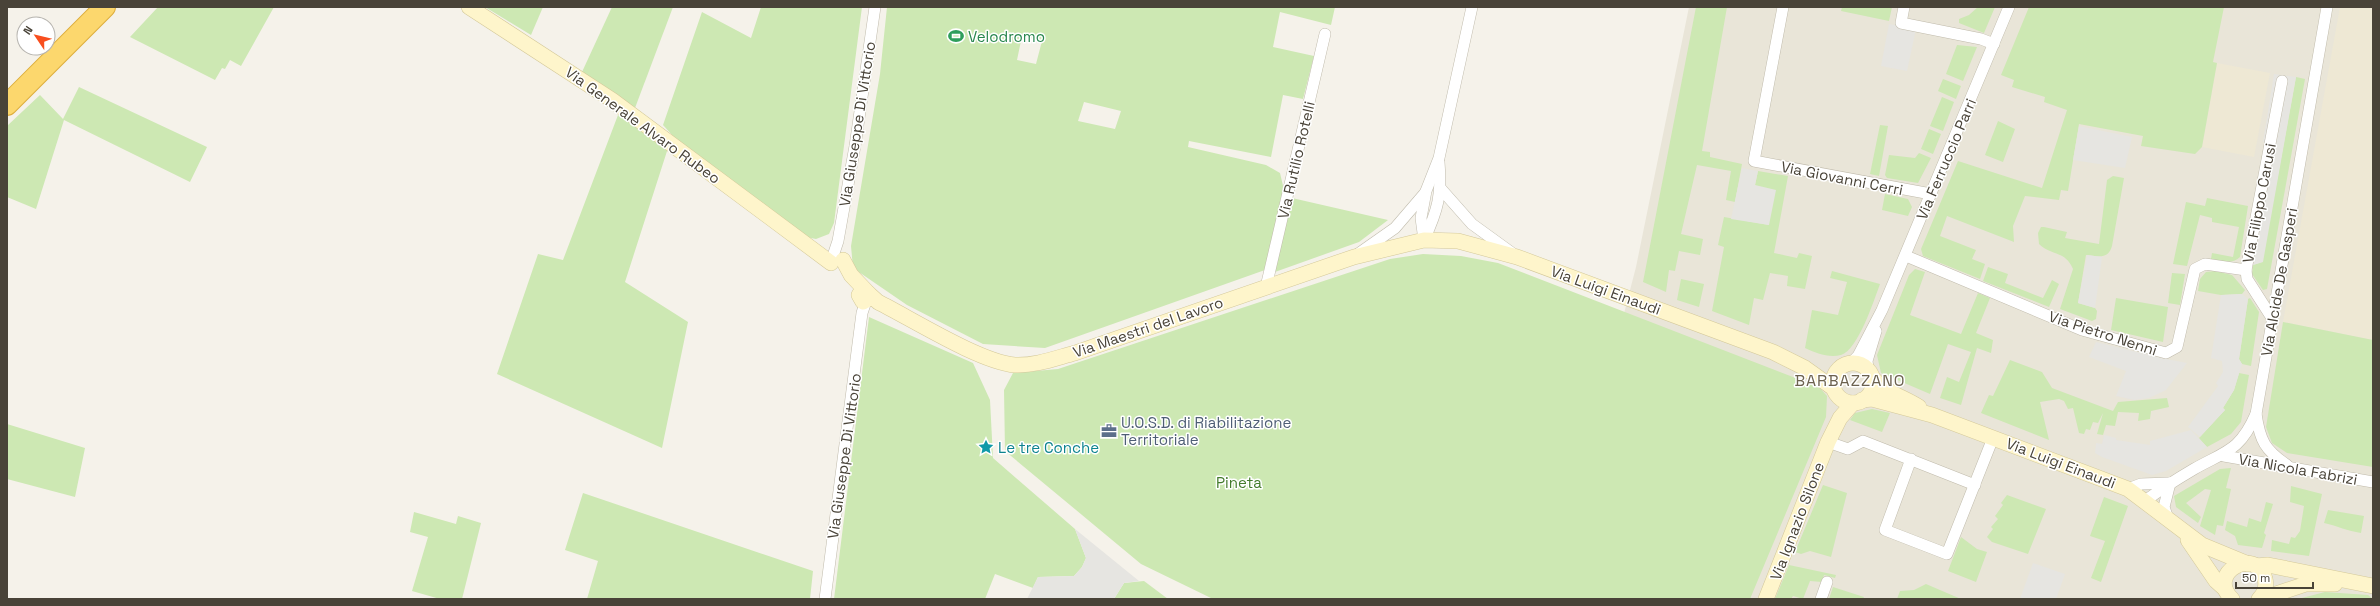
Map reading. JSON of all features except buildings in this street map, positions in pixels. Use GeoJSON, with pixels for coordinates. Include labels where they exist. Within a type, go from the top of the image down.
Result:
{"type":"FeatureCollection","features":[{"type":"Feature","properties":{"kind":"highway"},"geometry":{"type":"LineString","coordinates":[[56,38],[86,7]]}},
{"type":"Feature","properties":{"kind":"highway"},"geometry":{"type":"LineString","coordinates":[[7,105],[105,7]]}},
{"type":"Feature","properties":{"kind":"highway"},"geometry":{"type":"LineString","coordinates":[[7,87],[38,56]]}},
{"type":"Feature","properties":{"kind":"street","name":"Via Generale Alvaro Rubeo"},"geometry":{"type":"LineString","coordinates":[[469,7],[612,100],[814,250],[836,256]]}},
{"type":"Feature","properties":{"kind":"street","name":"Via Giuseppe Di Vittorio"},"geometry":{"type":"LineString","coordinates":[[836,256],[855,146],[875,7]]}},
{"type":"Feature","properties":{"kind":"street"},"geometry":{"type":"LineString","coordinates":[[1424,240],[1421,218],[1426,191],[1439,158],[1472,7]]}},
{"type":"Feature","properties":{"kind":"street","name":"Via Giovanni Cerri"},"geometry":{"type":"LineString","coordinates":[[1783,7],[1754,161],[1931,194]]}},
{"type":"Feature","properties":{"kind":"street"},"geometry":{"type":"LineString","coordinates":[[1904,7],[1901,23],[1981,39],[1994,44]]}},
{"type":"Feature","properties":{"kind":"street","name":"Via Ferruccio Parri"},"geometry":{"type":"LineString","coordinates":[[1847,364],[1858,356],[1882,310],[1906,256],[2009,7]]}},
{"type":"Feature","properties":{"kind":"street","name":"Via Alcide De Gasperi"},"geometry":{"type":"LineString","coordinates":[[2145,501],[2170,483],[2224,456],[2240,442],[2249,430],[2256,414],[2327,7]]}},
{"type":"Feature","properties":{"kind":"street","name":"Via Rutilio Rotelli"},"geometry":{"type":"LineString","coordinates":[[1266,287],[1325,34]]}},
{"type":"Feature","properties":{"kind":"street","name":"Via Filippo Carusi"},"geometry":{"type":"LineString","coordinates":[[2272,318],[2247,279],[2246,270],[2282,81]]}},
{"type":"Feature","properties":{"kind":"street"},"geometry":{"type":"LineString","coordinates":[[1424,240],[1434,219],[1441,189],[1439,158]]}},
{"type":"Feature","properties":{"kind":"street"},"geometry":{"type":"LineString","coordinates":[[1441,189],[1472,224],[1517,257]]}},
{"type":"Feature","properties":{"kind":"street"},"geometry":{"type":"LineString","coordinates":[[1354,257],[1395,228],[1426,191]]}},
{"type":"Feature","properties":{"kind":"street","name":"Via Maestri del Lavoro"},"geometry":{"type":"LineString","coordinates":[[836,256],[847,278],[866,299],[985,357],[1016,365],[1037,363],[1075,353],[1354,257],[1424,240]]}},
{"type":"Feature","properties":{"kind":"street","name":"Via Luigi Einaudi"},"geometry":{"type":"LineString","coordinates":[[1424,240],[1458,241],[1517,257],[1785,357],[1822,366],[1847,364]]}},
{"type":"Feature","properties":{"kind":"street","name":"Via Pietro Nenni"},"geometry":{"type":"LineString","coordinates":[[1906,256],[2082,330],[2166,353],[2177,347],[2195,269],[2205,264],[2246,270]]}},
{"type":"Feature","properties":{"kind":"street","name":"Via Giuseppe Di Vittorio"},"geometry":{"type":"LineString","coordinates":[[825,599],[866,299]]}},
{"type":"Feature","properties":{"kind":"street","name":"Via Ferruccio Parri"},"geometry":{"type":"LineString","coordinates":[[1870,373],[1867,361],[1882,310]]}},
{"type":"Feature","properties":{"kind":"street","name":"Via Luigi Einaudi"},"geometry":{"type":"LineString","coordinates":[[1785,357],[1806,368],[1835,392]]}},
{"type":"Feature","properties":{"kind":"street"},"geometry":{"type":"LineString","coordinates":[[1847,364],[1863,366],[1870,373],[1871,390],[1858,402],[1848,402],[1835,392],[1834,375],[1847,364]]}},
{"type":"Feature","properties":{"kind":"street","name":"Via Luigi Einaudi"},"geometry":{"type":"LineString","coordinates":[[1870,373],[1879,386],[1902,396],[1932,415]]}},
{"type":"Feature","properties":{"kind":"street","name":"Via Ignazio Silone"},"geometry":{"type":"LineString","coordinates":[[1828,442],[1835,392]]}},
{"type":"Feature","properties":{"kind":"street","name":"Via Luigi Einaudi"},"geometry":{"type":"LineString","coordinates":[[1858,402],[1872,399],[1932,415],[2128,489],[2180,530],[2202,545],[2252,565]]}},
{"type":"Feature","properties":{"kind":"street","name":"Via Ignazio Silone"},"geometry":{"type":"LineString","coordinates":[[1766,599],[1828,442],[1840,418],[1858,402]]}},
{"type":"Feature","properties":{"kind":"street"},"geometry":{"type":"LineString","coordinates":[[2256,414],[2262,441],[2270,454],[2291,468]]}},
{"type":"Feature","properties":{"kind":"street"},"geometry":{"type":"LineString","coordinates":[[1911,459],[1885,530],[1947,554],[1993,438]]}},
{"type":"Feature","properties":{"kind":"street"},"geometry":{"type":"LineString","coordinates":[[1828,442],[1848,449],[1863,442],[1911,459],[1975,485]]}},
{"type":"Feature","properties":{"kind":"street","name":"Via Nicola Fabrizi"},"geometry":{"type":"LineString","coordinates":[[2224,456],[2373,482]]}},
{"type":"Feature","properties":{"kind":"street"},"geometry":{"type":"LineString","coordinates":[[2128,489],[2141,484],[2170,483],[2164,507],[2168,520]]}},
{"type":"Feature","properties":{"kind":"street","name":"Via Luigi Einaudi"},"geometry":{"type":"LineString","coordinates":[[2180,530],[2196,550],[2216,581],[2229,596]]}},
{"type":"Feature","properties":{"kind":"street"},"geometry":{"type":"LineString","coordinates":[[2229,596],[2225,580],[2229,572],[2239,564],[2268,565],[2368,585]]}},
{"type":"Feature","properties":{"kind":"street"},"geometry":{"type":"LineString","coordinates":[[2252,565],[2265,580],[2264,591],[2260,599]]}},
{"type":"Feature","properties":{"kind":"street"},"geometry":{"type":"LineString","coordinates":[[1821,599],[1827,582]]}},
{"type":"Feature","properties":{"kind":"street"},"geometry":{"type":"LineString","coordinates":[[2260,599],[2306,584],[2368,585]]}},
{"type":"Feature","properties":{"kind":"shaded area"},"geometry":{"type":"Polygon","coordinates":[[[1689,7],[2373,7],[2373,599],[1729,599],[1621,325],[1636,267],[1689,7]]]}},
{"type":"Feature","properties":{"kind":"shaded area"},"geometry":{"type":"Polygon","coordinates":[[[2340,7],[2373,7],[2373,340],[2283,322],[2340,7]]]}},
{"type":"Feature","properties":{"kind":"shaded area"},"geometry":{"type":"Polygon","coordinates":[[[1889,24],[1916,29],[1907,71],[1881,66],[1889,24]]]}},
{"type":"Feature","properties":{"kind":"shaded area"},"geometry":{"type":"Polygon","coordinates":[[[2217,63],[2270,73],[2254,157],[2202,147],[2217,63]]]}},
{"type":"Feature","properties":{"kind":"shaded area"},"geometry":{"type":"Polygon","coordinates":[[[2274,74],[2296,77],[2263,262],[2253,265],[2276,144],[2263,142],[2274,74]]]}},
{"type":"Feature","properties":{"kind":"shaded area"},"geometry":{"type":"Polygon","coordinates":[[[2079,126],[2132,137],[2125,168],[2073,160],[2079,126]]]}},
{"type":"Feature","properties":{"kind":"shaded area"},"geometry":{"type":"Polygon","coordinates":[[[1742,168],[1758,171],[1755,185],[1776,190],[1769,225],[1731,219],[1742,168]]]}},
{"type":"Feature","properties":{"kind":"shaded area"},"geometry":{"type":"Polygon","coordinates":[[[2087,255],[2102,257],[2095,308],[2078,303],[2087,255]]]}},
{"type":"Feature","properties":{"kind":"shaded area"},"geometry":{"type":"Polygon","coordinates":[[[2242,294],[2248,299],[2239,359],[2242,364],[2234,390],[2223,408],[2225,410],[2200,437],[2188,427],[2218,386],[2216,383],[2223,372],[2222,361],[2211,358],[2221,295],[2242,294]]]}},
{"type":"Feature","properties":{"kind":"shaded area"},"geometry":{"type":"Polygon","coordinates":[[[2096,342],[2187,363],[2166,390],[2149,398],[2134,400],[2116,396],[2126,371],[2089,357],[2096,342]]]}},
{"type":"Feature","properties":{"kind":"shaded area"},"geometry":{"type":"Polygon","coordinates":[[[2191,430],[2207,447],[2166,471],[2152,475],[2102,457],[2095,453],[2096,443],[2102,444],[2104,435],[2116,438],[2116,440],[2150,445],[2150,441],[2191,430]]]}},
{"type":"Feature","properties":{"kind":"shaded area"},"geometry":{"type":"Polygon","coordinates":[[[1075,529],[1139,581],[1124,583],[1114,599],[1027,599],[1038,577],[1074,576],[1082,567],[1086,558],[1075,529]]]}},
{"type":"Feature","properties":{"kind":"shaded area"},"geometry":{"type":"Polygon","coordinates":[[[2033,563],[2065,574],[2056,599],[2020,599],[2033,563]]]}},
{"type":"Feature","properties":{"kind":"green space"},"geometry":{"type":"Polygon","coordinates":[[[158,7],[274,7],[241,66],[230,60],[225,69],[222,68],[215,80],[130,37],[158,7]]]}},
{"type":"Feature","properties":{"kind":"green space"},"geometry":{"type":"Polygon","coordinates":[[[485,7],[543,7],[531,35],[485,7]]]}},
{"type":"Feature","properties":{"kind":"green space"},"geometry":{"type":"Polygon","coordinates":[[[612,7],[673,7],[635,108],[582,72],[612,7]]]}},
{"type":"Feature","properties":{"kind":"green space"},"geometry":{"type":"Polygon","coordinates":[[[761,7],[862,7],[834,223],[829,234],[816,239],[801,236],[707,164],[673,136],[663,125],[702,12],[751,38],[761,7]]]}},
{"type":"Feature","properties":{"kind":"green space"},"geometry":{"type":"Polygon","coordinates":[[[887,7],[1335,7],[1331,25],[1280,12],[1273,47],[1314,56],[1303,99],[1283,95],[1271,157],[1189,141],[1188,147],[1266,165],[1280,173],[1284,190],[1265,270],[1045,348],[983,344],[907,305],[853,268],[851,246],[880,74],[887,7]],[[1022,36],[1017,60],[1036,64],[1042,41],[1022,36]],[[1084,102],[1078,121],[1115,129],[1121,111],[1084,102]]]}},
{"type":"Feature","properties":{"kind":"green space"},"geometry":{"type":"Polygon","coordinates":[[[1696,7],[1727,7],[1702,151],[1710,152],[1710,157],[1742,164],[1735,202],[1726,200],[1731,171],[1697,165],[1681,234],[1703,239],[1700,255],[1679,251],[1675,271],[1669,270],[1666,292],[1643,282],[1696,7]]]}},
{"type":"Feature","properties":{"kind":"green space"},"geometry":{"type":"Polygon","coordinates":[[[1842,7],[1892,7],[1889,21],[1841,11],[1842,7]]]}},
{"type":"Feature","properties":{"kind":"green space"},"geometry":{"type":"Polygon","coordinates":[[[1978,7],[1995,7],[1984,33],[1959,23],[1959,19],[1969,15],[1978,7]]]}},
{"type":"Feature","properties":{"kind":"green space"},"geometry":{"type":"Polygon","coordinates":[[[2029,7],[2224,7],[2213,62],[2217,63],[2202,147],[2195,154],[2141,146],[2143,136],[2079,124],[2068,191],[2061,190],[2059,200],[2025,196],[2013,226],[2014,242],[1947,216],[1940,236],[1976,250],[1972,259],[1985,264],[1980,279],[1923,256],[1921,249],[1958,161],[2042,188],[2067,110],[2044,102],[2045,97],[2012,87],[2014,80],[2001,75],[2029,7]]]}},
{"type":"Feature","properties":{"kind":"green space"},"geometry":{"type":"Polygon","coordinates":[[[1957,45],[1977,47],[1963,81],[1946,74],[1957,45]]]}},
{"type":"Feature","properties":{"kind":"green space"},"geometry":{"type":"Polygon","coordinates":[[[2296,77],[2305,79],[2267,289],[2263,290],[2252,274],[2253,265],[2262,262],[2296,77]]]}},
{"type":"Feature","properties":{"kind":"green space"},"geometry":{"type":"Polygon","coordinates":[[[1943,79],[1961,86],[1956,99],[1938,91],[1943,79]]]}},
{"type":"Feature","properties":{"kind":"green space"},"geometry":{"type":"Polygon","coordinates":[[[79,87],[207,147],[190,182],[64,120],[36,209],[7,197],[7,126],[40,95],[63,119],[79,87]]]}},
{"type":"Feature","properties":{"kind":"green space"},"geometry":{"type":"Polygon","coordinates":[[[1942,97],[1954,102],[1943,131],[1930,126],[1942,97]]]}},
{"type":"Feature","properties":{"kind":"green space"},"geometry":{"type":"Polygon","coordinates":[[[618,115],[668,148],[625,282],[688,322],[662,448],[497,374],[538,254],[563,260],[618,115]]]}},
{"type":"Feature","properties":{"kind":"green space"},"geometry":{"type":"Polygon","coordinates":[[[1998,121],[2015,129],[2003,162],[1985,155],[1998,121]]]}},
{"type":"Feature","properties":{"kind":"green space"},"geometry":{"type":"Polygon","coordinates":[[[1880,125],[1888,126],[1879,176],[1870,174],[1880,125]]]}},
{"type":"Feature","properties":{"kind":"green space"},"geometry":{"type":"Polygon","coordinates":[[[1929,129],[1941,134],[1933,154],[1921,149],[1929,129]]]}},
{"type":"Feature","properties":{"kind":"green space"},"geometry":{"type":"Polygon","coordinates":[[[1919,153],[1931,158],[1918,183],[1887,178],[1885,175],[1889,155],[1915,158],[1919,153]]]}},
{"type":"Feature","properties":{"kind":"green space"},"geometry":{"type":"Polygon","coordinates":[[[1758,171],[1788,176],[1774,253],[1797,258],[1799,253],[1812,256],[1805,289],[1787,286],[1788,276],[1770,273],[1763,300],[1754,298],[1749,325],[1712,311],[1724,247],[1718,245],[1724,217],[1769,225],[1755,185],[1758,171]]]}},
{"type":"Feature","properties":{"kind":"green space"},"geometry":{"type":"Polygon","coordinates":[[[2113,176],[2124,178],[2112,246],[2105,255],[2086,255],[2078,303],[2095,308],[2097,311],[2096,319],[2092,321],[2060,309],[2073,269],[2070,263],[2062,256],[2044,248],[2039,244],[2038,233],[2041,227],[2044,227],[2067,232],[2065,238],[2099,244],[2107,180],[2113,176]]]}},
{"type":"Feature","properties":{"kind":"green space"},"geometry":{"type":"Polygon","coordinates":[[[1885,194],[1908,199],[1912,207],[1908,216],[1882,210],[1885,194]]]}},
{"type":"Feature","properties":{"kind":"green space"},"geometry":{"type":"Polygon","coordinates":[[[1292,198],[1388,220],[1359,242],[1275,272],[1292,198]]]}},
{"type":"Feature","properties":{"kind":"green space"},"geometry":{"type":"Polygon","coordinates":[[[2207,198],[2248,206],[2240,257],[2230,262],[2211,259],[2212,253],[2233,257],[2239,227],[2212,222],[2212,218],[2200,215],[2187,266],[2173,264],[2186,202],[2205,206],[2207,198]]]}},
{"type":"Feature","properties":{"kind":"green space","name":"Pineta"},"geometry":{"type":"Polygon","coordinates":[[[1423,254],[1461,256],[1498,263],[1819,387],[1827,396],[1826,417],[1750,599],[1213,599],[1141,564],[1005,451],[1004,390],[1013,373],[1058,369],[1390,259],[1423,254]]]}},
{"type":"Feature","properties":{"kind":"green space"},"geometry":{"type":"Polygon","coordinates":[[[1988,267],[2008,274],[2005,283],[2043,298],[2052,280],[2059,284],[2049,307],[1983,281],[1988,267]]]}},
{"type":"Feature","properties":{"kind":"green space"},"geometry":{"type":"Polygon","coordinates":[[[1915,269],[1925,272],[1910,315],[1961,334],[1978,293],[1990,298],[1976,333],[1993,340],[1991,353],[1977,348],[1961,405],[1940,398],[1947,377],[1959,382],[1971,352],[1948,344],[1930,394],[1881,373],[1877,355],[1909,275],[1915,269]]]}},
{"type":"Feature","properties":{"kind":"green space"},"geometry":{"type":"Polygon","coordinates":[[[1832,271],[1880,284],[1870,312],[1859,335],[1847,351],[1836,356],[1818,353],[1805,348],[1812,310],[1838,315],[1847,282],[1830,278],[1832,271]]]}},
{"type":"Feature","properties":{"kind":"green space"},"geometry":{"type":"Polygon","coordinates":[[[2215,271],[2232,275],[2245,290],[2242,294],[2221,295],[2198,291],[2200,279],[2206,272],[2215,271]]]}},
{"type":"Feature","properties":{"kind":"green space"},"geometry":{"type":"Polygon","coordinates":[[[2172,273],[2185,274],[2180,305],[2168,303],[2172,273]]]}},
{"type":"Feature","properties":{"kind":"green space"},"geometry":{"type":"Polygon","coordinates":[[[1681,279],[1704,284],[1699,307],[1677,300],[1681,279]]]}},
{"type":"Feature","properties":{"kind":"green space"},"geometry":{"type":"Polygon","coordinates":[[[2116,298],[2168,307],[2163,342],[2111,330],[2116,298]]]}},
{"type":"Feature","properties":{"kind":"green space"},"geometry":{"type":"Polygon","coordinates":[[[2250,298],[2259,312],[2251,366],[2242,364],[2239,359],[2248,299],[2250,298]]]}},
{"type":"Feature","properties":{"kind":"green space"},"geometry":{"type":"Polygon","coordinates":[[[869,317],[973,363],[990,400],[993,458],[1075,529],[1086,558],[1082,567],[1074,576],[1038,577],[1033,588],[995,574],[985,599],[834,599],[869,317]]]}},
{"type":"Feature","properties":{"kind":"green space"},"geometry":{"type":"Polygon","coordinates":[[[2283,322],[2373,340],[2373,467],[2287,453],[2272,443],[2266,427],[2283,322]]]}},
{"type":"Feature","properties":{"kind":"green space"},"geometry":{"type":"Polygon","coordinates":[[[2010,360],[2042,372],[2052,388],[2113,411],[2118,402],[2167,398],[2169,407],[2151,411],[2150,419],[2138,421],[2139,413],[2118,412],[2115,426],[2106,425],[2103,435],[2097,434],[2103,413],[2098,423],[2093,422],[2090,430],[2086,429],[2084,434],[2079,433],[2073,408],[2068,409],[2064,401],[2059,399],[2040,402],[2049,440],[1981,413],[1989,395],[1993,396],[2010,360]]]}},
{"type":"Feature","properties":{"kind":"green space"},"geometry":{"type":"Polygon","coordinates":[[[2239,373],[2249,375],[2241,422],[2231,434],[2207,447],[2199,438],[2225,410],[2223,408],[2234,390],[2239,373]]]}},
{"type":"Feature","properties":{"kind":"green space"},"geometry":{"type":"Polygon","coordinates":[[[1872,409],[1890,413],[1882,432],[1850,420],[1855,413],[1872,409]]]}},
{"type":"Feature","properties":{"kind":"green space"},"geometry":{"type":"Polygon","coordinates":[[[7,424],[85,448],[75,497],[7,479],[7,424]]]}},
{"type":"Feature","properties":{"kind":"green space"},"geometry":{"type":"Polygon","coordinates":[[[2231,468],[2226,488],[2231,489],[2223,526],[2217,525],[2215,535],[2200,526],[2211,490],[2205,489],[2186,503],[2201,517],[2198,523],[2176,507],[2174,496],[2220,469],[2231,468]]]}},
{"type":"Feature","properties":{"kind":"green space"},"geometry":{"type":"Polygon","coordinates":[[[1823,485],[1847,493],[1831,557],[1810,551],[1801,554],[1795,552],[1823,485]]]}},
{"type":"Feature","properties":{"kind":"green space"},"geometry":{"type":"Polygon","coordinates":[[[2291,486],[2322,494],[2309,556],[2271,551],[2272,540],[2289,544],[2291,537],[2295,538],[2300,531],[2304,506],[2290,502],[2291,486]]]}},
{"type":"Feature","properties":{"kind":"green space"},"geometry":{"type":"Polygon","coordinates":[[[583,493],[813,571],[810,599],[587,599],[598,561],[565,550],[583,493]]]}},
{"type":"Feature","properties":{"kind":"green space"},"geometry":{"type":"Polygon","coordinates":[[[2007,495],[2046,509],[2028,554],[1992,542],[1987,537],[1993,529],[1991,527],[1998,519],[1995,516],[2003,505],[2001,503],[2007,495]]]}},
{"type":"Feature","properties":{"kind":"green space"},"geometry":{"type":"Polygon","coordinates":[[[2104,497],[2128,506],[2101,582],[2091,578],[2105,541],[2090,536],[2104,497]]]}},
{"type":"Feature","properties":{"kind":"green space"},"geometry":{"type":"Polygon","coordinates":[[[2266,502],[2273,504],[2264,533],[2266,535],[2262,548],[2238,545],[2235,536],[2225,530],[2227,521],[2247,527],[2249,518],[2261,522],[2266,502]]]}},
{"type":"Feature","properties":{"kind":"green space"},"geometry":{"type":"Polygon","coordinates":[[[2328,510],[2364,516],[2361,533],[2324,523],[2328,510]]]}},
{"type":"Feature","properties":{"kind":"green space"},"geometry":{"type":"Polygon","coordinates":[[[414,512],[456,524],[458,516],[481,523],[462,599],[440,599],[412,591],[428,537],[410,532],[414,512]]]}},
{"type":"Feature","properties":{"kind":"green space"},"geometry":{"type":"Polygon","coordinates":[[[1961,537],[1977,549],[1987,552],[1976,582],[1948,571],[1961,537]]]}},
{"type":"Feature","properties":{"kind":"green space"},"geometry":{"type":"Polygon","coordinates":[[[1789,565],[1836,575],[1835,578],[1824,575],[1822,582],[1810,581],[1803,599],[1793,596],[1791,599],[1775,599],[1789,565]]]}},
{"type":"Feature","properties":{"kind":"green space"},"geometry":{"type":"Polygon","coordinates":[[[1144,581],[1168,599],[1114,599],[1124,583],[1144,581]]]}},
{"type":"Feature","properties":{"kind":"green space"},"geometry":{"type":"Polygon","coordinates":[[[1926,584],[1961,599],[1897,599],[1900,591],[1914,590],[1926,584]]]}},
{"type":"Feature","properties":{"kind":"green space"},"geometry":{"type":"Polygon","coordinates":[[[1833,587],[1864,597],[1863,599],[1829,599],[1833,587]]]}},
{"type":"Feature","properties":{"kind":"green space"},"geometry":{"type":"Polygon","coordinates":[[[2325,592],[2368,595],[2373,599],[2298,599],[2325,592]]]}},
{"type":"Feature","properties":{"kind":"place","name":"Velodromo"},"geometry":{"type":"Point","coordinates":[956,36]}},
{"type":"Feature","properties":{"kind":"place","name":"U.O.S.D. di Riabilitazione Territoriale"},"geometry":{"type":"Point","coordinates":[1109,431]}},
{"type":"Feature","properties":{"kind":"place","name":"Le tre Conche"},"geometry":{"type":"Point","coordinates":[986,447]}},
{"type":"Feature","properties":{"kind":"district","name":"BARBAZZANO"},"geometry":{"type":"Point","coordinates":[1850,380]}}]}
